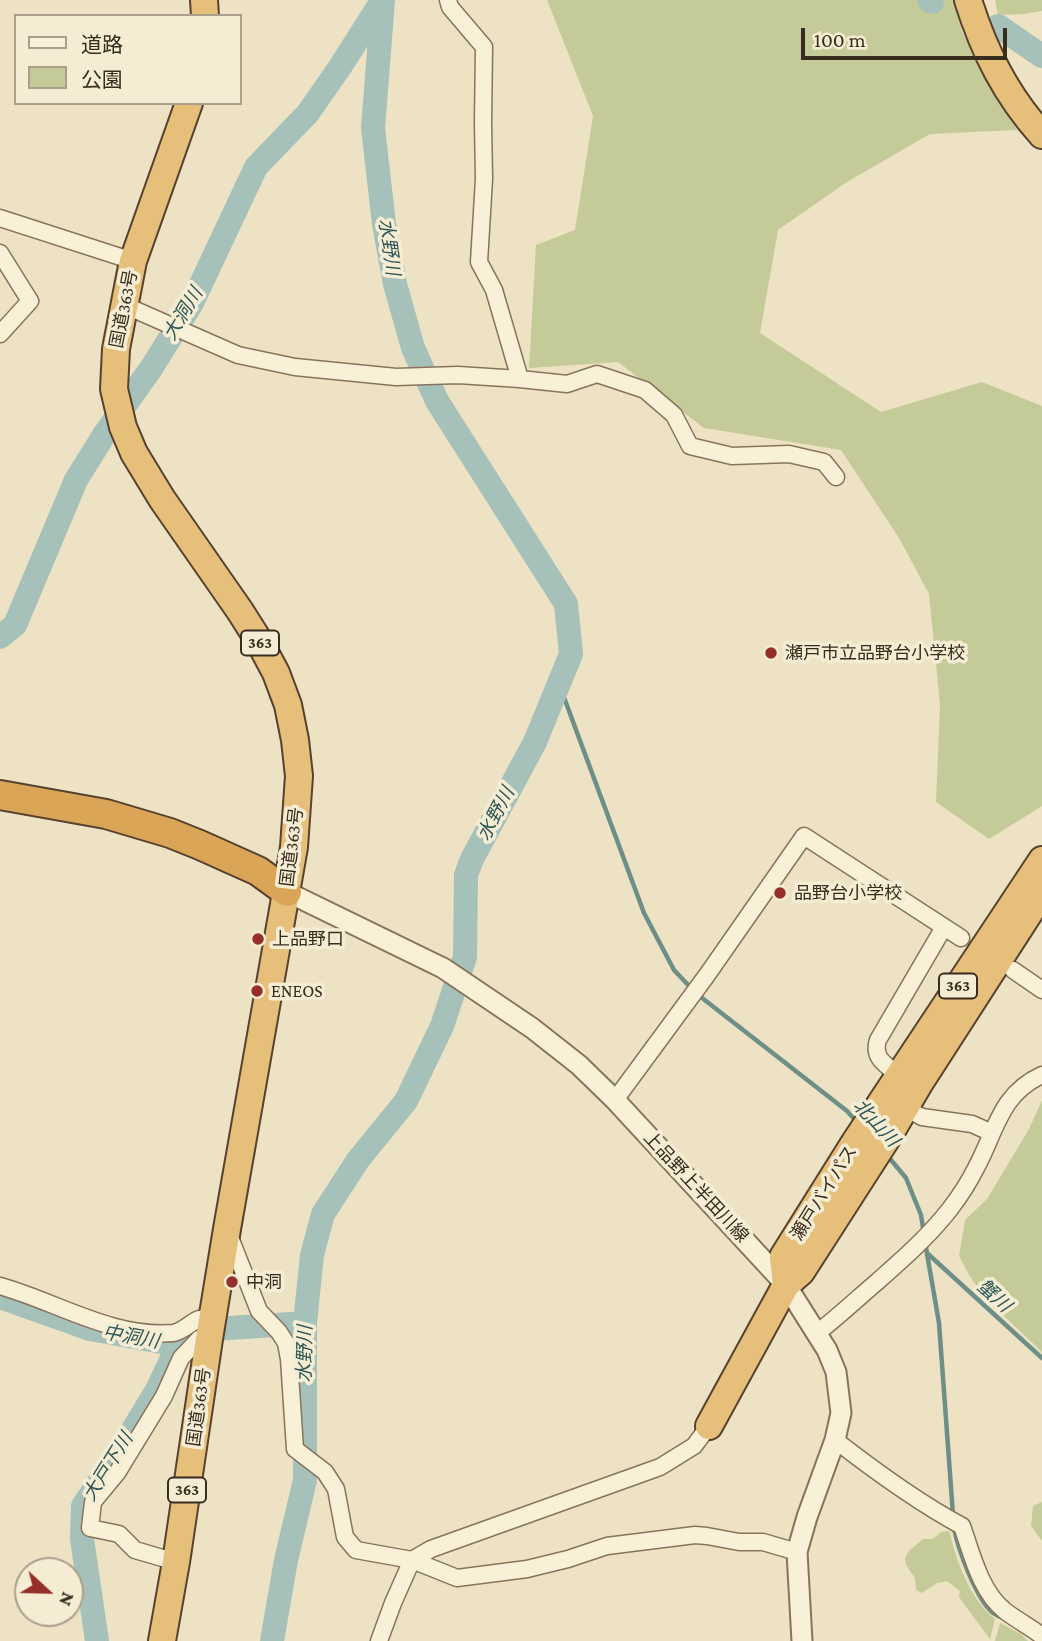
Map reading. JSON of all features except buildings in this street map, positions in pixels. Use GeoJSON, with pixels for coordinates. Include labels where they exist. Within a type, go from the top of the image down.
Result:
{"type":"FeatureCollection","features":[{"type":"Feature","properties":{"kind":"highway"},"geometry":{"type":"LineString","coordinates":[[968,0],[980,36],[1003,83],[1042,135]]}},
{"type":"Feature","properties":{"kind":"highway","name":"国道363号"},"geometry":{"type":"LineString","coordinates":[[162,1641],[227,1229],[287,892],[296,835],[299,776],[288,705],[276,673],[259,641],[162,499],[134,453],[123,427],[114,389],[116,349],[133,261],[188,105]]}},
{"type":"Feature","properties":{"kind":"highway"},"geometry":{"type":"LineString","coordinates":[[0,794],[106,814],[170,833],[258,871],[287,892]]}},
{"type":"Feature","properties":{"kind":"highway"},"geometry":{"type":"LineString","coordinates":[[0,812],[63,822],[137,841],[194,860],[254,885],[287,892]]}},
{"type":"Feature","properties":{"kind":"highway","name":"瀬戸バイパス"},"geometry":{"type":"LineString","coordinates":[[709,1426],[786,1285],[802,1272],[872,1163],[899,1075],[1042,860]]}},
{"type":"Feature","properties":{"kind":"highway","name":"瀬戸バイパス"},"geometry":{"type":"LineString","coordinates":[[786,1285],[783,1258],[855,1142],[905,1108],[1042,893]]}},
{"type":"Feature","properties":{"kind":"street"},"geometry":{"type":"LineString","coordinates":[[448,0],[450,7],[484,47],[484,179],[479,262],[494,290],[520,379]]}},
{"type":"Feature","properties":{"kind":"street"},"geometry":{"type":"LineString","coordinates":[[0,218],[133,261]]}},
{"type":"Feature","properties":{"kind":"street"},"geometry":{"type":"LineString","coordinates":[[0,253],[30,301],[0,334]]}},
{"type":"Feature","properties":{"kind":"street"},"geometry":{"type":"LineString","coordinates":[[124,305],[238,355],[295,367],[396,377],[458,375],[567,384],[597,374],[645,390],[674,415],[690,446],[732,456],[789,454],[824,462],[836,477]]}},
{"type":"Feature","properties":{"kind":"street"},"geometry":{"type":"LineString","coordinates":[[615,1100],[804,836],[961,938]]}},
{"type":"Feature","properties":{"kind":"street","name":"上品野上半田川線"},"geometry":{"type":"LineString","coordinates":[[287,892],[443,968],[532,1028],[579,1065],[615,1100],[786,1285],[827,1350],[836,1372],[841,1413],[835,1440],[797,1552],[802,1641]]}},
{"type":"Feature","properties":{"kind":"street"},"geometry":{"type":"LineString","coordinates":[[899,1075],[877,1056],[878,1040],[944,927]]}},
{"type":"Feature","properties":{"kind":"street"},"geometry":{"type":"LineString","coordinates":[[1013,970],[1042,990]]}},
{"type":"Feature","properties":{"kind":"street"},"geometry":{"type":"LineString","coordinates":[[817,1333],[916,1247],[936,1226],[976,1168],[1008,1101],[1018,1089],[1042,1074]]}},
{"type":"Feature","properties":{"kind":"street"},"geometry":{"type":"LineString","coordinates":[[905,1108],[922,1117],[972,1124],[992,1133]]}},
{"type":"Feature","properties":{"kind":"street"},"geometry":{"type":"LineString","coordinates":[[227,1229],[258,1311],[286,1343],[295,1449],[325,1472],[336,1489],[345,1537],[356,1550],[412,1560],[457,1577],[527,1569],[607,1546],[695,1535],[739,1542],[763,1542],[797,1552]]}},
{"type":"Feature","properties":{"kind":"street"},"geometry":{"type":"LineString","coordinates":[[0,1286],[19,1291],[81,1317],[139,1332],[176,1333],[199,1318],[211,1328],[181,1358],[164,1396],[117,1473],[93,1502],[90,1528],[119,1534],[135,1550],[176,1562]]}},
{"type":"Feature","properties":{"kind":"street"},"geometry":{"type":"LineString","coordinates":[[379,1641],[412,1560],[431,1549],[660,1467],[694,1446],[709,1426]]}},
{"type":"Feature","properties":{"kind":"street"},"geometry":{"type":"LineString","coordinates":[[835,1440],[874,1470],[962,1526],[993,1599],[1042,1636]]}},
{"type":"Feature","properties":{"kind":"green space"},"geometry":{"type":"Polygon","coordinates":[[[547,0],[954,0],[962,32],[1017,130],[930,134],[847,182],[778,230],[760,333],[881,412],[982,382],[1042,406],[1042,806],[989,839],[936,802],[940,704],[929,594],[899,538],[841,450],[704,428],[618,362],[529,368],[536,245],[575,230],[593,116],[547,0]]]}},
{"type":"Feature","properties":{"kind":"green space"},"geometry":{"type":"Polygon","coordinates":[[[995,0],[1042,0],[1042,11],[998,15],[995,0]]]}},
{"type":"Feature","properties":{"kind":"green space"},"geometry":{"type":"Polygon","coordinates":[[[1042,1100],[1042,1352],[986,1299],[959,1256],[965,1220],[987,1199],[1029,1129],[1042,1100]]]}},
{"type":"Feature","properties":{"kind":"green space"},"geometry":{"type":"Polygon","coordinates":[[[1042,1502],[1042,1541],[1031,1526],[1033,1506],[1042,1502]]]}},
{"type":"Feature","properties":{"kind":"green space"},"geometry":{"type":"Polygon","coordinates":[[[949,1531],[960,1567],[971,1590],[995,1619],[990,1639],[961,1600],[960,1591],[947,1581],[937,1583],[922,1593],[916,1590],[915,1578],[906,1565],[905,1558],[909,1551],[923,1539],[933,1539],[941,1532],[949,1531]]]}},
{"type":"Feature","properties":{"kind":"green space"},"geometry":{"type":"Polygon","coordinates":[[[1000,1623],[1021,1634],[1028,1641],[995,1641],[1000,1623]]]}},
{"type":"Feature","properties":{"kind":"waterway","name":"水野川"},"geometry":{"type":"LineString","coordinates":[[272,1641],[286,1560],[305,1480],[305,1323],[312,1255],[323,1214],[358,1160],[406,1101],[442,1026],[465,957],[466,875],[535,742],[571,654],[566,604],[437,401],[413,348],[395,284],[384,224],[373,128],[383,0]]}},
{"type":"Feature","properties":{"kind":"waterway","name":"大洞川"},"geometry":{"type":"LineString","coordinates":[[0,637],[15,625],[76,480],[192,303],[256,167],[308,113],[382,1]]}},
{"type":"Feature","properties":{"kind":"waterway"},"geometry":{"type":"LineString","coordinates":[[998,26],[1042,56]]}},
{"type":"Feature","properties":{"kind":"waterway","name":"北山川"},"geometry":{"type":"LineString","coordinates":[[559,684],[644,913],[674,970],[691,988]]}},
{"type":"Feature","properties":{"kind":"waterway","name":"北山川"},"geometry":{"type":"LineString","coordinates":[[697,994],[847,1111],[857,1122]]}},
{"type":"Feature","properties":{"kind":"waterway","name":"北山川"},"geometry":{"type":"LineString","coordinates":[[886,1154],[906,1178],[921,1215],[924,1234]]}},
{"type":"Feature","properties":{"kind":"waterway","name":"北山川"},"geometry":{"type":"LineString","coordinates":[[925,1242],[939,1323],[953,1515]]}},
{"type":"Feature","properties":{"kind":"waterway","name":"蟹川"},"geometry":{"type":"LineString","coordinates":[[927,1253],[1042,1358]]}},
{"type":"Feature","properties":{"kind":"waterway","name":"中洞川"},"geometry":{"type":"LineString","coordinates":[[0,1297],[90,1329],[178,1345],[199,1330],[305,1323]]}},
{"type":"Feature","properties":{"kind":"waterway","name":"大戸下川"},"geometry":{"type":"LineString","coordinates":[[97,1641],[82,1539],[83,1506],[157,1390],[178,1345]]}},
{"type":"Feature","properties":{"kind":"waterway","name":"北山川"},"geometry":{"type":"LineString","coordinates":[[954,1528],[959,1548],[980,1597],[993,1613],[1003,1618]]}},
{"type":"Feature","properties":{"kind":"place","name":"瀬戸市立品野台小学校"},"geometry":{"type":"Point","coordinates":[771,653]}},
{"type":"Feature","properties":{"kind":"place","name":"品野台小学校"},"geometry":{"type":"Point","coordinates":[780,893]}},
{"type":"Feature","properties":{"kind":"place","name":"上品野口"},"geometry":{"type":"Point","coordinates":[258,939]}},
{"type":"Feature","properties":{"kind":"place","name":"ENEOS"},"geometry":{"type":"Point","coordinates":[257,991]}},
{"type":"Feature","properties":{"kind":"place","name":"中洞"},"geometry":{"type":"Point","coordinates":[232,1282]}}]}
